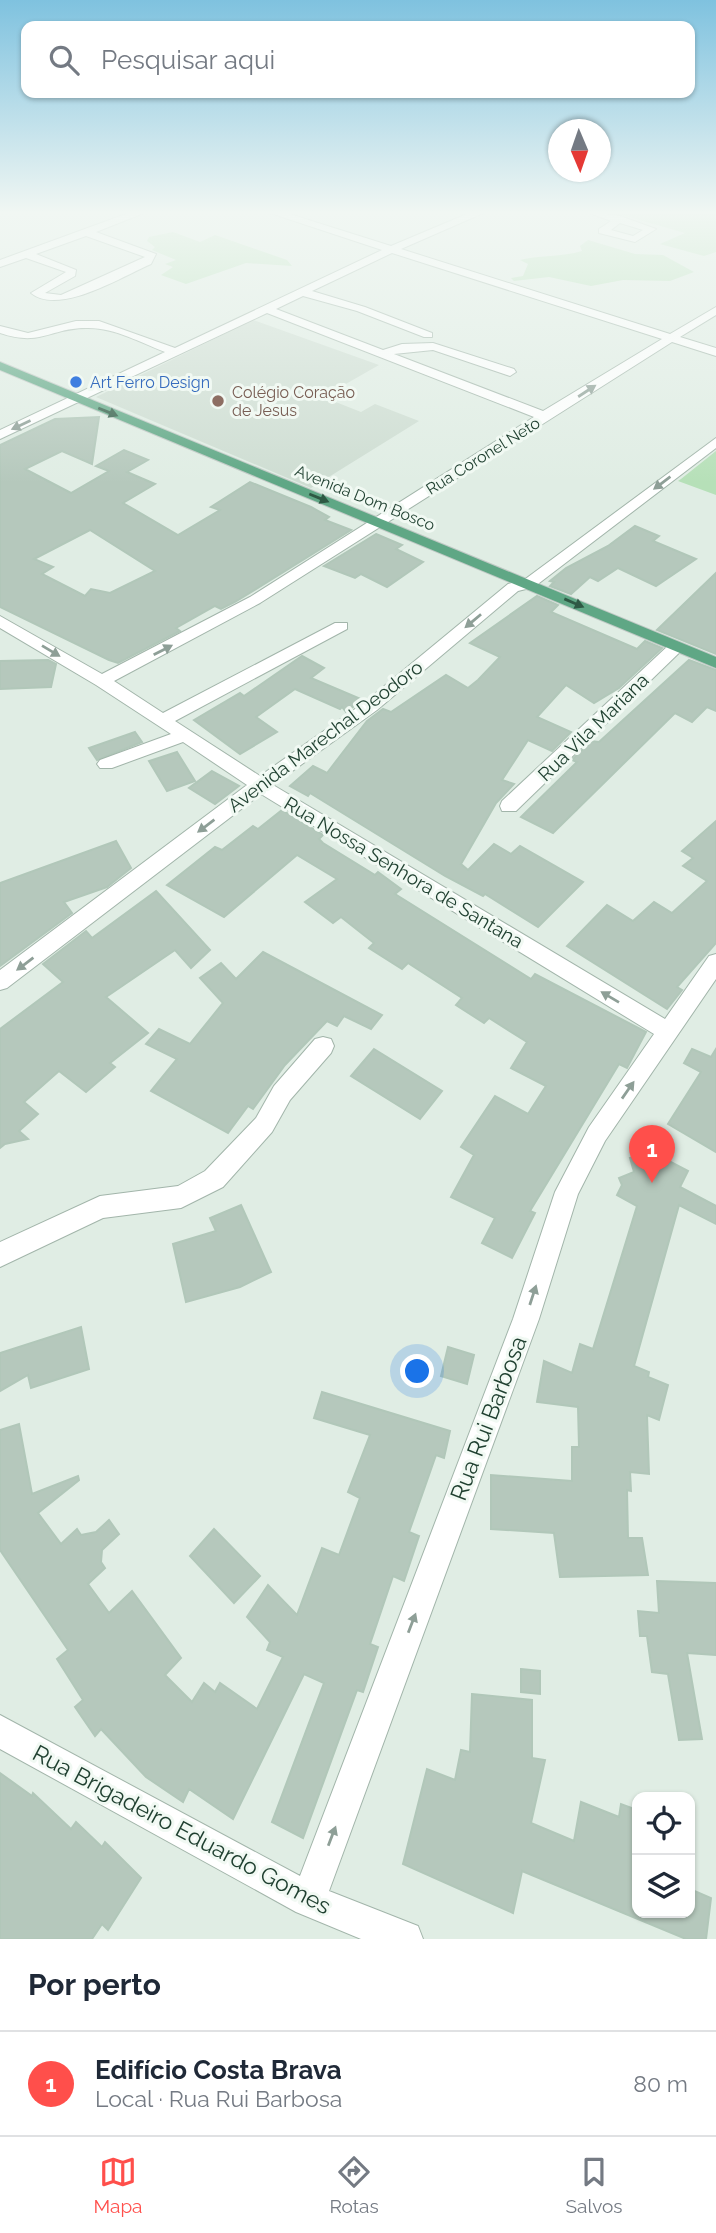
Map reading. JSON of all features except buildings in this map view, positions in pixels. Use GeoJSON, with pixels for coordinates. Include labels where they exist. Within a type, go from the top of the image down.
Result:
{"type":"FeatureCollection","features":[{"type":"Feature","properties":{"kind":"main road","name":"Avenida Dom Bosco"},"geometry":{"type":"LineString","coordinates":[[0,366],[716,663]]}},
{"type":"Feature","properties":{"kind":"street"},"geometry":{"type":"LineString","coordinates":[[0,435],[282,301]]}},
{"type":"Feature","properties":{"kind":"street"},"geometry":{"type":"LineString","coordinates":[[335,301],[428,335]]}},
{"type":"Feature","properties":{"kind":"street"},"geometry":{"type":"LineString","coordinates":[[554,301],[716,352]]}},
{"type":"Feature","properties":{"kind":"street"},"geometry":{"type":"LineString","coordinates":[[267,309],[546,417]]}},
{"type":"Feature","properties":{"kind":"street","name":"Rua Coronel Neto"},"geometry":{"type":"LineString","coordinates":[[102,681],[212,625],[716,310]]}},
{"type":"Feature","properties":{"kind":"street"},"geometry":{"type":"LineString","coordinates":[[0,329],[15,335],[39,337],[78,325],[95,324],[176,352]]}},
{"type":"Feature","properties":{"kind":"street"},"geometry":{"type":"LineString","coordinates":[[384,353],[409,345],[432,345],[510,372]]}},
{"type":"Feature","properties":{"kind":"street","name":"Avenida Marechal Deodoro"},"geometry":{"type":"LineString","coordinates":[[0,982],[260,785],[371,705],[513,587],[529,584],[716,442]]}},
{"type":"Feature","properties":{"kind":"street","name":"Rua Nossa Senhora de Santana"},"geometry":{"type":"LineString","coordinates":[[0,621],[102,681],[260,785],[668,1032]]}},
{"type":"Feature","properties":{"kind":"street"},"geometry":{"type":"LineString","coordinates":[[163,720],[341,626]]}},
{"type":"Feature","properties":{"kind":"street"},"geometry":{"type":"LineString","coordinates":[[0,635],[22,634]]}},
{"type":"Feature","properties":{"kind":"street","name":"Rua Vila Mariana"},"geometry":{"type":"LineString","coordinates":[[509,806],[676,647]]}},
{"type":"Feature","properties":{"kind":"street"},"geometry":{"type":"LineString","coordinates":[[106,764],[186,736]]}},
{"type":"Feature","properties":{"kind":"street","name":"Rua Rui Barbosa"},"geometry":{"type":"LineString","coordinates":[[308,1900],[526,1319],[567,1192],[597,1134],[716,962]]}},
{"type":"Feature","properties":{"kind":"street"},"geometry":{"type":"LineString","coordinates":[[0,1255],[100,1207],[181,1197],[214,1180],[264,1125],[282,1093],[323,1046]]}},
{"type":"Feature","properties":{"kind":"street","name":"Rua Brigadeiro Eduardo Gomes"},"geometry":{"type":"LineString","coordinates":[[0,1731],[308,1900],[405,1939]]}},
{"type":"Feature","properties":{"kind":"shaded area","name":"Colégio Coração de Jesus"},"geometry":{"type":"Polygon","coordinates":[[[253,320],[379,365],[323,397],[361,412],[375,404],[419,421],[311,488],[96,397],[253,320]]]}},
{"type":"Feature","properties":{"kind":"green space"},"geometry":{"type":"Polygon","coordinates":[[[716,451],[716,495],[678,481],[681,479],[716,451]]]}},
{"type":"Feature","properties":{"kind":"place","name":"Art Ferro Design"},"geometry":{"type":"Point","coordinates":[76,382]}},
{"type":"Feature","properties":{"kind":"place","name":"Colégio Coração de Jesus"},"geometry":{"type":"Point","coordinates":[218,401]}},
{"type":"Feature","properties":{"kind":"place","name":"Edifício Costa Brava"},"geometry":{"type":"Point","coordinates":[652,1183]}}]}
